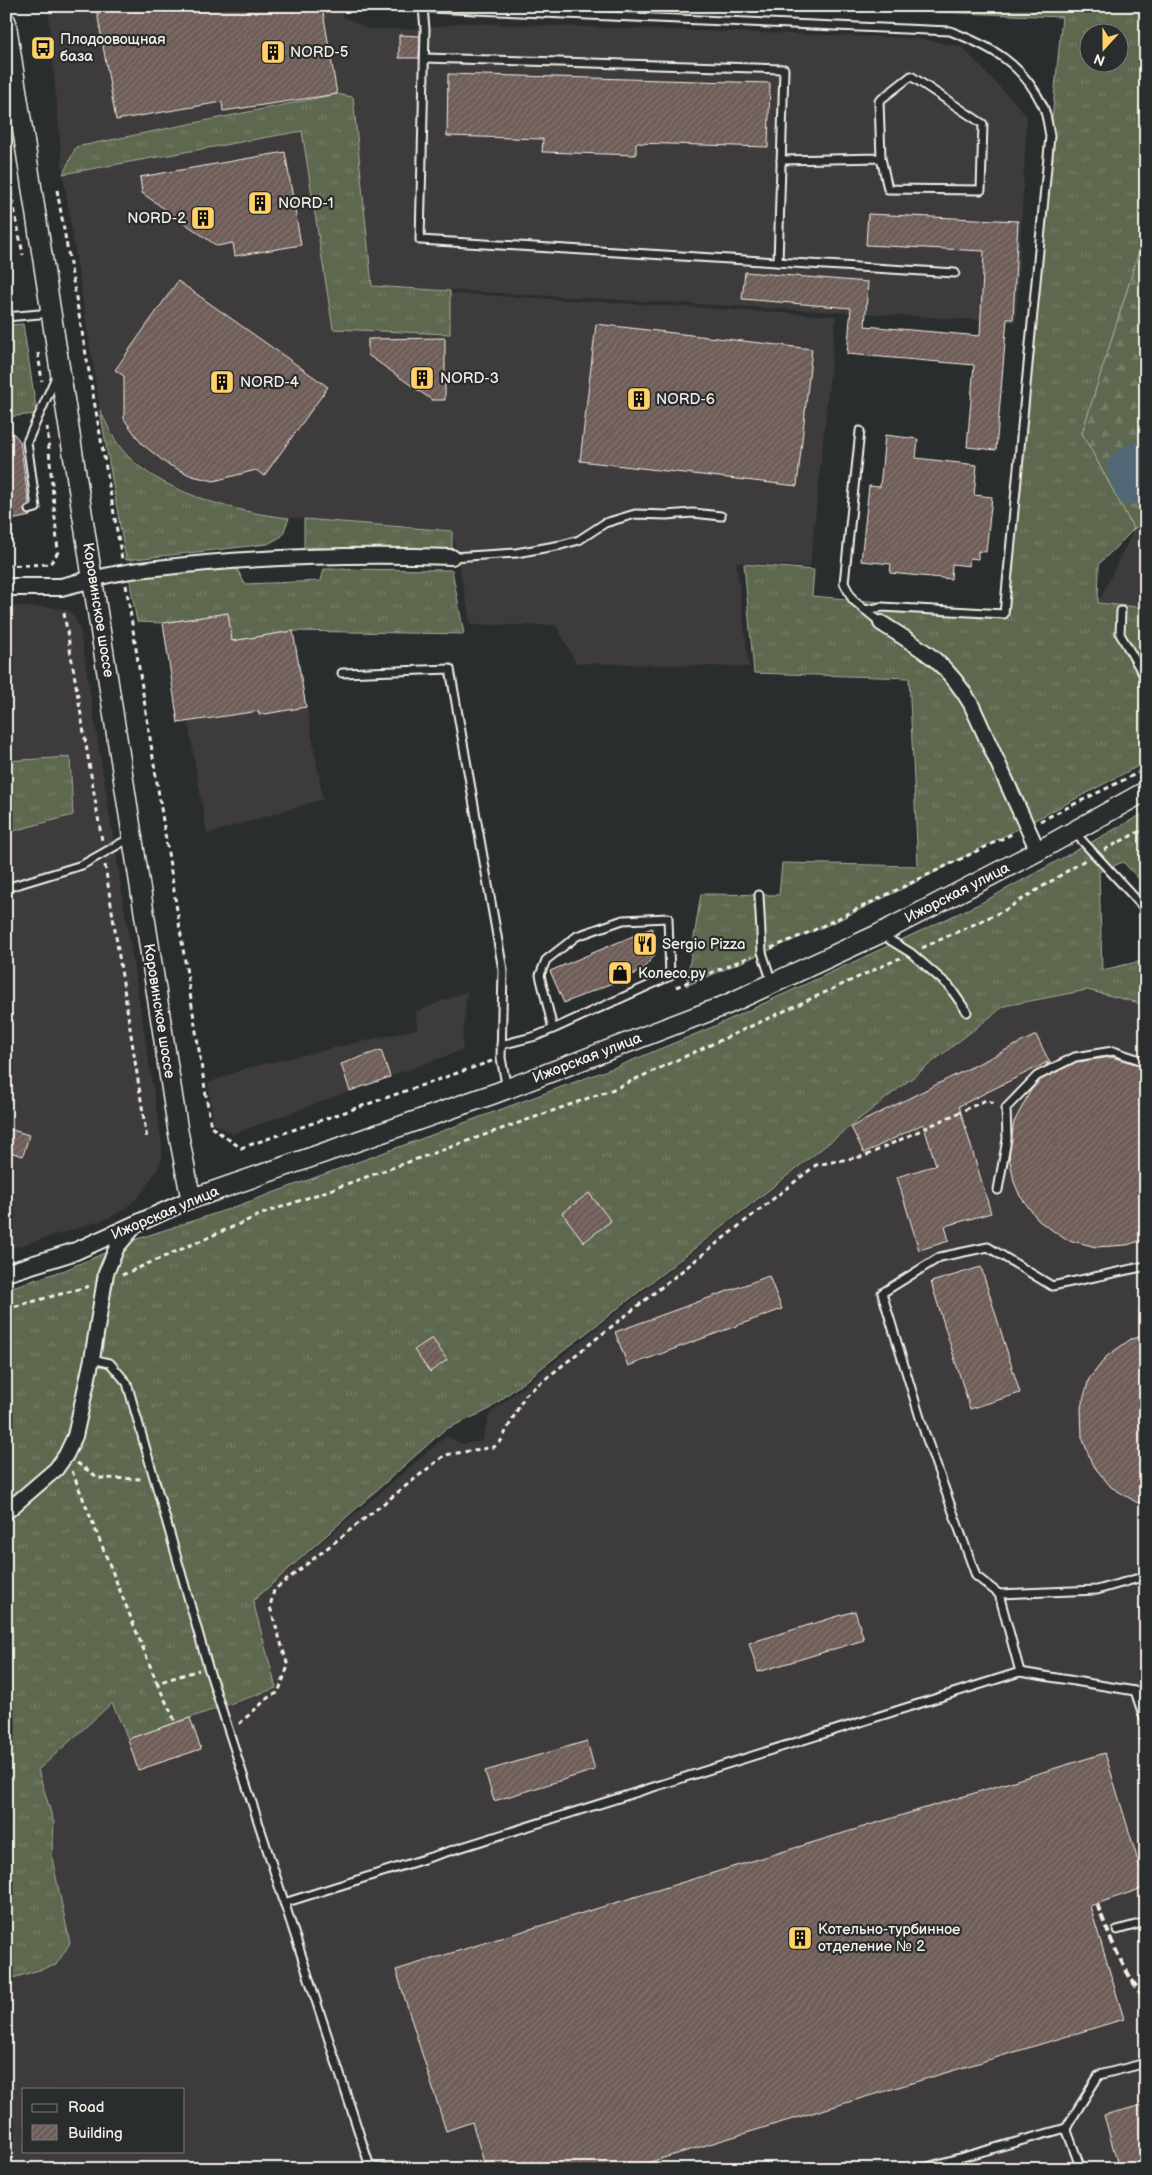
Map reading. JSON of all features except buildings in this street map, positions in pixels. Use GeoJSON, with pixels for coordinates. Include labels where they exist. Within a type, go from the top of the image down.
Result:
{"type":"FeatureCollection","features":[{"type":"Feature","properties":{"kind":"main road","name":"Коровинское шоссе"},"geometry":{"type":"LineString","coordinates":[[6,22],[178,1131],[191,1199]]}},
{"type":"Feature","properties":{"kind":"main road","name":"Ижорская улица"},"geometry":{"type":"LineString","coordinates":[[191,1199],[507,1089],[726,1004],[879,934],[1038,851],[1146,791]]}},
{"type":"Feature","properties":{"kind":"street"},"geometry":{"type":"LineString","coordinates":[[6,588],[61,587],[124,571],[275,557],[388,555],[452,557]]}},
{"type":"Feature","properties":{"kind":"street"},"geometry":{"type":"LineString","coordinates":[[881,623],[933,656],[960,685],[1038,851]]}},
{"type":"Feature","properties":{"kind":"street","name":"Ижорская улица"},"geometry":{"type":"LineString","coordinates":[[6,1273],[76,1251],[135,1226],[191,1199]]}},
{"type":"Feature","properties":{"kind":"street"},"geometry":{"type":"LineString","coordinates":[[6,1512],[56,1469],[66,1455],[75,1436],[92,1359],[106,1273],[117,1247],[135,1226]]}},
{"type":"Feature","properties":{"kind":"lane"},"geometry":{"type":"LineString","coordinates":[[384,6],[950,31],[985,44],[1012,64],[1030,84],[1044,108],[1050,136],[1004,614],[882,606],[865,610]]}},
{"type":"Feature","properties":{"kind":"lane"},"geometry":{"type":"LineString","coordinates":[[423,8],[426,29],[420,240],[955,273]]}},
{"type":"Feature","properties":{"kind":"lane"},"geometry":{"type":"LineString","coordinates":[[425,58],[784,69],[778,262]]}},
{"type":"Feature","properties":{"kind":"lane"},"geometry":{"type":"LineString","coordinates":[[912,76],[983,124],[981,190],[888,190],[881,158],[878,101],[912,76]]}},
{"type":"Feature","properties":{"kind":"lane"},"geometry":{"type":"LineString","coordinates":[[781,160],[881,158]]}},
{"type":"Feature","properties":{"kind":"lane"},"geometry":{"type":"LineString","coordinates":[[6,317],[52,313]]}},
{"type":"Feature","properties":{"kind":"lane"},"geometry":{"type":"LineString","coordinates":[[29,510],[36,508],[24,444],[60,367]]}},
{"type":"Feature","properties":{"kind":"lane"},"geometry":{"type":"LineString","coordinates":[[860,431],[844,583],[849,596],[881,623]]}},
{"type":"Feature","properties":{"kind":"lane"},"geometry":{"type":"LineString","coordinates":[[452,557],[516,553],[561,545],[579,540],[605,523],[635,514],[666,515],[693,513],[721,516]]}},
{"type":"Feature","properties":{"kind":"lane"},"geometry":{"type":"LineString","coordinates":[[1121,611],[1120,634],[1146,679]]}},
{"type":"Feature","properties":{"kind":"lane"},"geometry":{"type":"LineString","coordinates":[[342,673],[450,669],[503,970],[501,1058],[507,1089]]}},
{"type":"Feature","properties":{"kind":"lane"},"geometry":{"type":"LineString","coordinates":[[1074,831],[1146,910]]}},
{"type":"Feature","properties":{"kind":"lane"},"geometry":{"type":"LineString","coordinates":[[6,888],[82,865],[133,836]]}},
{"type":"Feature","properties":{"kind":"lane"},"geometry":{"type":"LineString","coordinates":[[759,895],[762,952],[772,983]]}},
{"type":"Feature","properties":{"kind":"lane"},"geometry":{"type":"LineString","coordinates":[[501,1045],[536,1036],[553,1029],[670,976],[668,918],[623,920],[577,936],[546,960],[540,975],[553,1029]]}},
{"type":"Feature","properties":{"kind":"lane"},"geometry":{"type":"LineString","coordinates":[[879,934],[911,953],[949,986],[967,1012]]}},
{"type":"Feature","properties":{"kind":"lane"},"geometry":{"type":"LineString","coordinates":[[998,1190],[1007,1139],[1006,1108],[1037,1076],[1075,1057],[1113,1050],[1146,1062]]}},
{"type":"Feature","properties":{"kind":"lane"},"geometry":{"type":"LineString","coordinates":[[1020,1672],[999,1594],[976,1576],[925,1434],[882,1293],[940,1258],[988,1247],[1052,1286],[1146,1266]]}},
{"type":"Feature","properties":{"kind":"lane"},"geometry":{"type":"LineString","coordinates":[[92,1359],[110,1363],[127,1383],[208,1667],[284,1903],[366,2168],[391,2169]]}},
{"type":"Feature","properties":{"kind":"lane"},"geometry":{"type":"LineString","coordinates":[[999,1594],[1097,1590],[1146,1576]]}},
{"type":"Feature","properties":{"kind":"lane"},"geometry":{"type":"LineString","coordinates":[[284,1903],[1020,1672],[1135,1691],[1146,1724]]}},
{"type":"Feature","properties":{"kind":"lane"},"geometry":{"type":"LineString","coordinates":[[1117,1930],[1146,1922]]}},
{"type":"Feature","properties":{"kind":"lane"},"geometry":{"type":"LineString","coordinates":[[920,2169],[1066,2128],[1099,2075],[1146,2063]]}},
{"type":"Feature","properties":{"kind":"lane"},"geometry":{"type":"LineString","coordinates":[[1066,2128],[1081,2169]]}},
{"type":"Feature","properties":{"kind":"path"},"geometry":{"type":"LineString","coordinates":[[6,165],[23,257]]}},
{"type":"Feature","properties":{"kind":"path"},"geometry":{"type":"LineString","coordinates":[[57,190],[124,571],[211,1127],[241,1148],[501,1058]]}},
{"type":"Feature","properties":{"kind":"path"},"geometry":{"type":"LineString","coordinates":[[6,223],[17,222]]}},
{"type":"Feature","properties":{"kind":"path"},"geometry":{"type":"LineString","coordinates":[[6,566],[50,564],[58,552],[44,402],[36,344]]}},
{"type":"Feature","properties":{"kind":"path"},"geometry":{"type":"LineString","coordinates":[[64,613],[147,1138]]}},
{"type":"Feature","properties":{"kind":"path"},"geometry":{"type":"LineString","coordinates":[[671,989],[810,932],[1146,769]]}},
{"type":"Feature","properties":{"kind":"path"},"geometry":{"type":"LineString","coordinates":[[6,1309],[104,1283],[262,1214],[614,1089],[1005,910],[1095,854],[1146,828]]}},
{"type":"Feature","properties":{"kind":"path"},"geometry":{"type":"LineString","coordinates":[[229,1733],[270,1696],[278,1692],[288,1666],[270,1607],[274,1590],[446,1455],[494,1447],[501,1441],[525,1395],[816,1165],[865,1156],[986,1100],[1006,1108]]}},
{"type":"Feature","properties":{"kind":"path"},"geometry":{"type":"LineString","coordinates":[[66,1455],[99,1478],[155,1480]]}},
{"type":"Feature","properties":{"kind":"path"},"geometry":{"type":"LineString","coordinates":[[66,1455],[157,1683],[176,1723]]}},
{"type":"Feature","properties":{"kind":"path"},"geometry":{"type":"LineString","coordinates":[[157,1683],[208,1667]]}},
{"type":"Feature","properties":{"kind":"shaded area"},"geometry":{"type":"Polygon","coordinates":[[[48,6],[338,6],[344,17],[368,29],[425,29],[461,23],[917,38],[962,47],[1027,116],[1016,322],[372,286],[352,92],[332,286],[836,316],[810,567],[736,562],[749,667],[576,663],[556,625],[471,625],[452,531],[280,517],[231,508],[204,501],[161,480],[132,459],[121,448],[100,410],[63,174],[48,6]]]}},
{"type":"Feature","properties":{"kind":"shaded area"},"geometry":{"type":"Polygon","coordinates":[[[1146,520],[1146,608],[1098,603],[1134,529],[1146,520]]]}},
{"type":"Feature","properties":{"kind":"shaded area"},"geometry":{"type":"Polygon","coordinates":[[[6,606],[50,607],[67,610],[73,615],[80,629],[162,1144],[162,1159],[156,1172],[140,1195],[113,1216],[6,1250],[6,606]]]}},
{"type":"Feature","properties":{"kind":"shaded area"},"geometry":{"type":"Polygon","coordinates":[[[228,613],[232,641],[293,631],[323,799],[207,834],[188,722],[178,723],[163,623],[228,613]]]}},
{"type":"Feature","properties":{"kind":"shaded area"},"geometry":{"type":"Polygon","coordinates":[[[1087,990],[1136,1002],[1146,1007],[1146,2169],[6,2169],[6,1980],[56,1965],[70,1943],[52,1858],[54,1823],[38,1769],[113,1703],[128,1739],[276,1688],[253,1601],[446,1436],[462,1444],[482,1441],[490,1413],[1004,1006],[1087,990]]]}},
{"type":"Feature","properties":{"kind":"shaded area"},"geometry":{"type":"Polygon","coordinates":[[[467,991],[462,1050],[233,1134],[213,1123],[208,1083],[246,1068],[417,1029],[416,1012],[467,991]]]}},
{"type":"Feature","properties":{"kind":"green space"},"geometry":{"type":"Polygon","coordinates":[[[786,6],[1146,6],[1146,230],[1082,433],[1134,529],[1099,564],[1098,603],[1146,608],[1146,762],[837,921],[686,986],[701,894],[779,895],[782,863],[918,866],[909,678],[754,673],[744,564],[814,570],[812,596],[1004,613],[1062,17],[786,6]]]}},
{"type":"Feature","properties":{"kind":"green space"},"geometry":{"type":"Polygon","coordinates":[[[337,94],[353,97],[372,286],[450,291],[450,334],[333,329],[302,131],[63,174],[76,147],[337,94]]]}},
{"type":"Feature","properties":{"kind":"green space"},"geometry":{"type":"Polygon","coordinates":[[[1146,230],[1146,520],[1134,529],[1082,433],[1146,230]]]}},
{"type":"Feature","properties":{"kind":"green space"},"geometry":{"type":"Polygon","coordinates":[[[23,324],[37,414],[6,417],[6,325],[23,324]]]}},
{"type":"Feature","properties":{"kind":"green space"},"geometry":{"type":"Polygon","coordinates":[[[100,410],[120,447],[153,476],[197,497],[221,505],[289,518],[282,536],[268,544],[126,560],[100,410]]]}},
{"type":"Feature","properties":{"kind":"green space"},"geometry":{"type":"Polygon","coordinates":[[[304,519],[452,531],[452,553],[304,547],[304,519]]]}},
{"type":"Feature","properties":{"kind":"green space"},"geometry":{"type":"Polygon","coordinates":[[[237,569],[245,584],[321,581],[324,569],[452,570],[464,634],[293,631],[232,641],[227,613],[163,623],[137,622],[129,577],[237,569]]]}},
{"type":"Feature","properties":{"kind":"green space"},"geometry":{"type":"Polygon","coordinates":[[[70,757],[73,815],[6,833],[6,761],[70,757]]]}},
{"type":"Feature","properties":{"kind":"green space"},"geometry":{"type":"Polygon","coordinates":[[[1146,812],[1146,878],[1138,878],[1123,862],[1099,872],[1102,970],[1146,960],[1146,1007],[1136,1002],[1087,990],[1004,1006],[488,1410],[444,1430],[253,1601],[276,1688],[128,1739],[112,1703],[38,1770],[54,1823],[52,1858],[70,1943],[56,1965],[6,1980],[6,1289],[65,1270],[137,1239],[226,1210],[621,1065],[715,1026],[981,903],[1146,812]]]}},
{"type":"Feature","properties":{"kind":"waterway"},"geometry":{"type":"LineString","coordinates":[[1130,490],[1122,466],[1146,453]]}},
{"type":"Feature","properties":{"kind":"railway"},"geometry":{"type":"LineString","coordinates":[[1097,1904],[1118,1954],[1146,2001]]}},
{"type":"Feature","properties":{"kind":"place","name":"Плодоовощная база"},"geometry":{"type":"Point","coordinates":[43,48]}},
{"type":"Feature","properties":{"kind":"place","name":"NORD-5"},"geometry":{"type":"Point","coordinates":[273,52]}},
{"type":"Feature","properties":{"kind":"place","name":"NORD-1"},"geometry":{"type":"Point","coordinates":[260,203]}},
{"type":"Feature","properties":{"kind":"place","name":"NORD-2"},"geometry":{"type":"Point","coordinates":[203,218]}},
{"type":"Feature","properties":{"kind":"place","name":"NORD-3"},"geometry":{"type":"Point","coordinates":[422,378]}},
{"type":"Feature","properties":{"kind":"place","name":"NORD-4"},"geometry":{"type":"Point","coordinates":[222,382]}},
{"type":"Feature","properties":{"kind":"place","name":"NORD-6"},"geometry":{"type":"Point","coordinates":[639,399]}},
{"type":"Feature","properties":{"kind":"place","name":"Sergio Pizza"},"geometry":{"type":"Point","coordinates":[645,944]}},
{"type":"Feature","properties":{"kind":"place","name":"Колесо.ру"},"geometry":{"type":"Point","coordinates":[620,973]}},
{"type":"Feature","properties":{"kind":"place","name":"Котельно-турбинное отделение № 2"},"geometry":{"type":"Point","coordinates":[800,1938]}}]}
